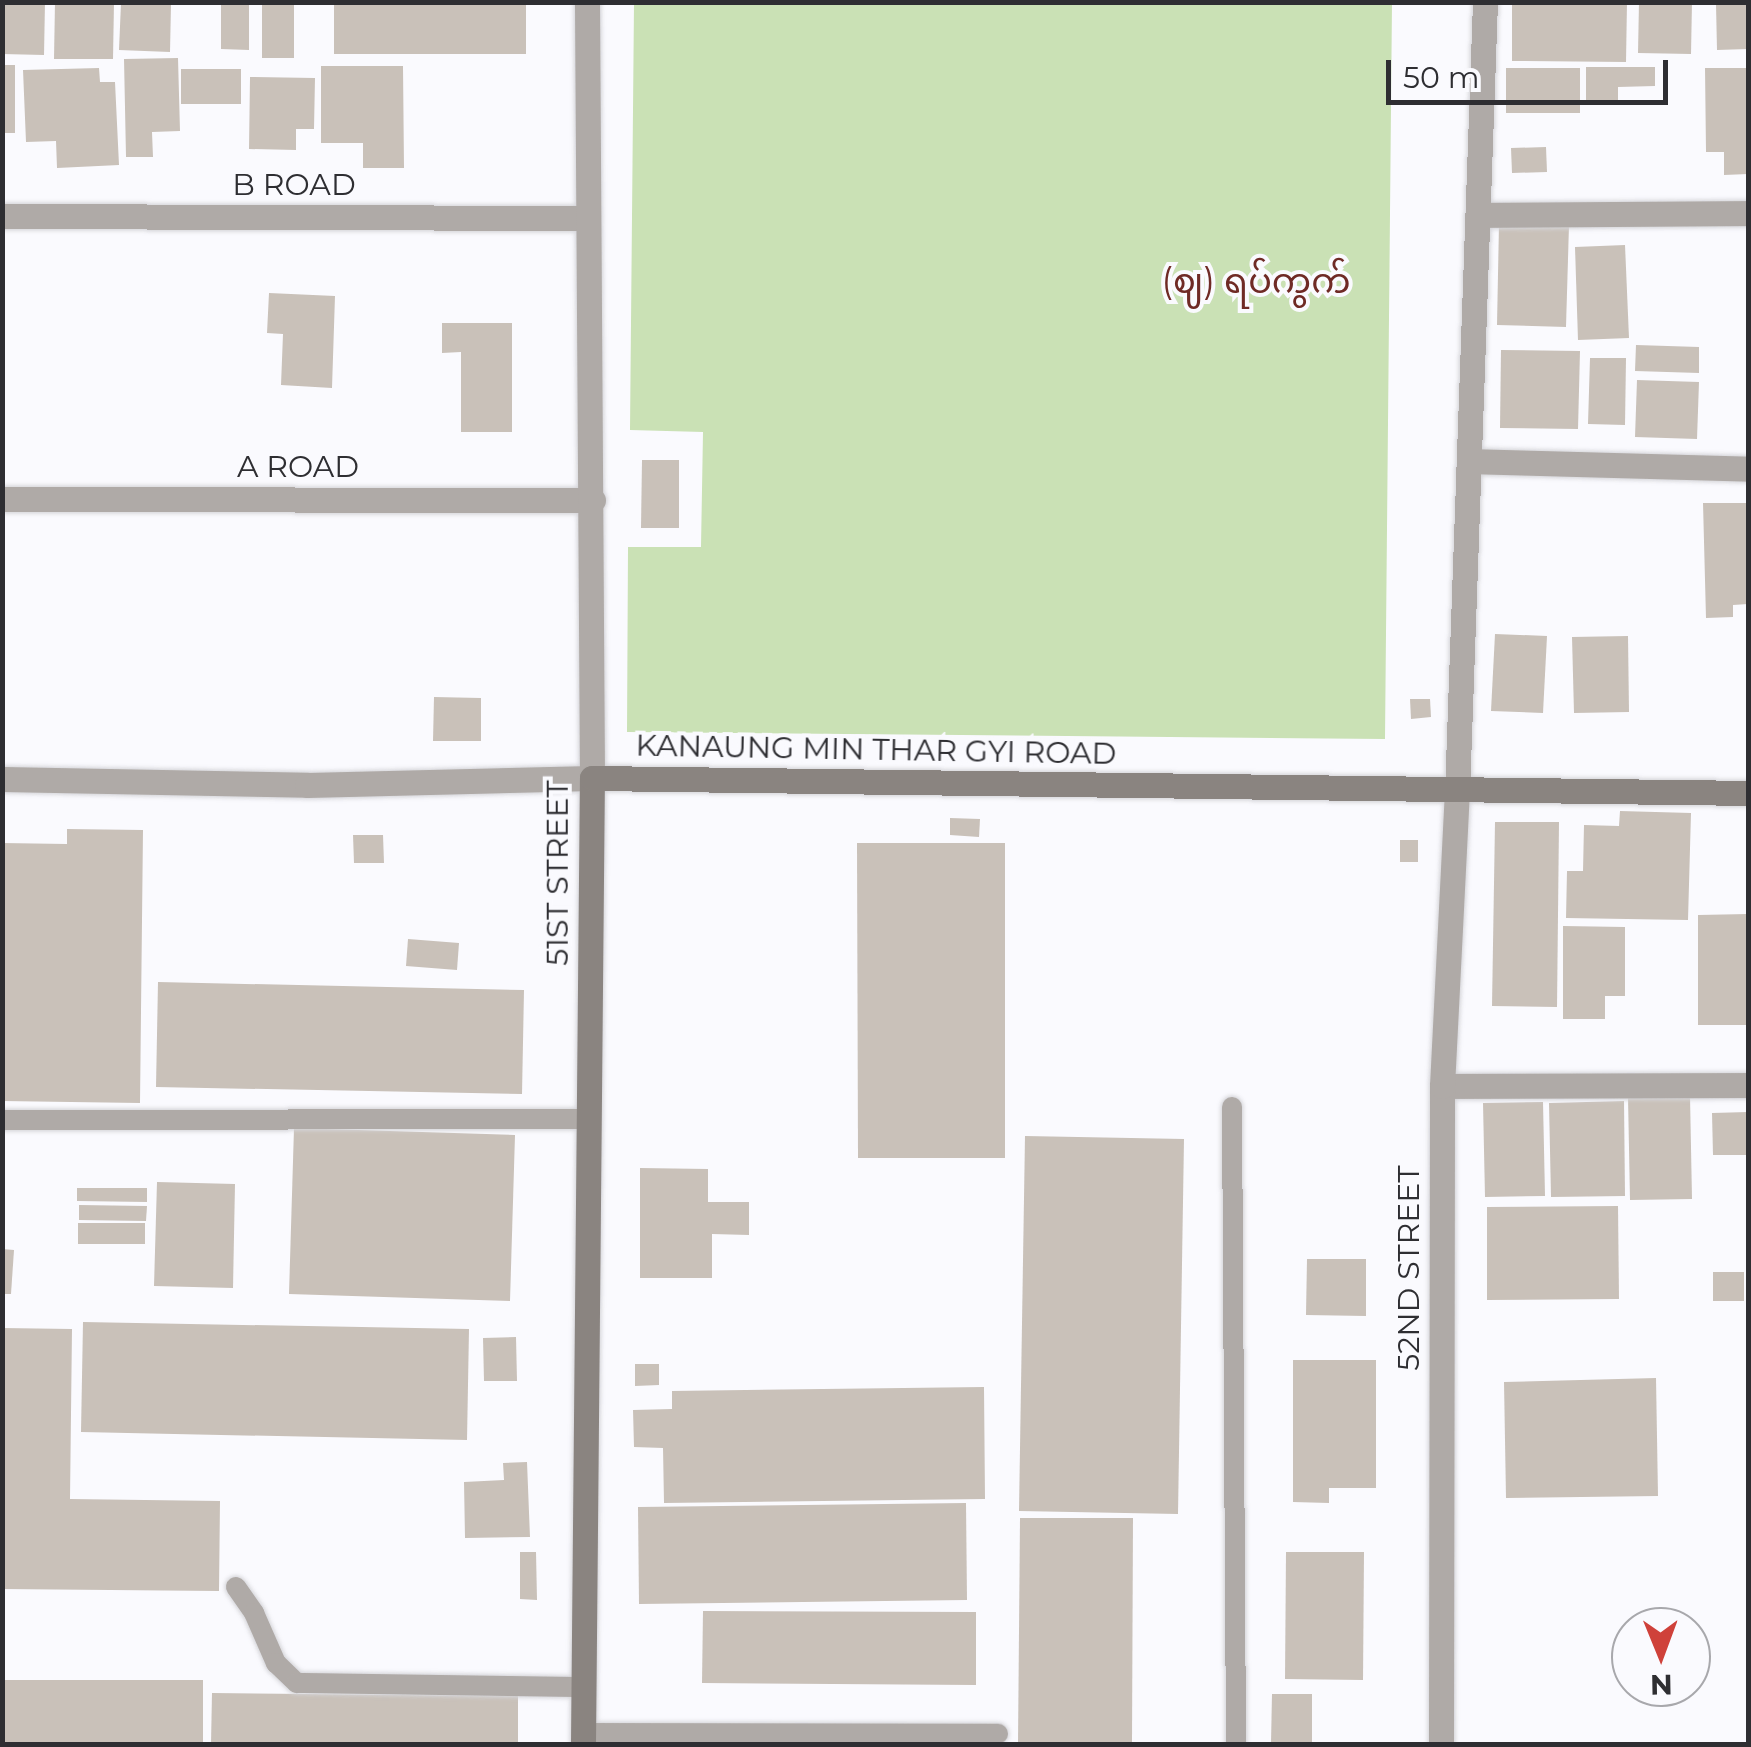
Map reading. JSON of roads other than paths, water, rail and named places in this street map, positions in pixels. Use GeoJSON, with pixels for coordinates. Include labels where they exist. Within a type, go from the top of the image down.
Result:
{"type":"FeatureCollection","features":[{"type":"Feature","properties":{"kind":"street","name":"51ST STREET"},"geometry":{"type":"LineString","coordinates":[[583,1739],[593,500],[586,218],[587,2]]}},
{"type":"Feature","properties":{"kind":"street","name":"52ND STREET"},"geometry":{"type":"LineString","coordinates":[[1441,1744],[1442,1086],[1458,792],[1485,2]]}},
{"type":"Feature","properties":{"kind":"street"},"geometry":{"type":"LineString","coordinates":[[1479,215],[1748,214]]}},
{"type":"Feature","properties":{"kind":"street","name":"B ROAD"},"geometry":{"type":"LineString","coordinates":[[2,216],[586,218]]}},
{"type":"Feature","properties":{"kind":"street"},"geometry":{"type":"LineString","coordinates":[[1470,461],[1748,469]]}},
{"type":"Feature","properties":{"kind":"street","name":"A ROAD"},"geometry":{"type":"LineString","coordinates":[[2,500],[593,500]]}},
{"type":"Feature","properties":{"kind":"street","name":"KANAUNG MIN THAR GYI ROAD"},"geometry":{"type":"LineString","coordinates":[[2,780],[307,785],[592,778],[1748,793]]}},
{"type":"Feature","properties":{"kind":"street"},"geometry":{"type":"LineString","coordinates":[[1442,1086],[1748,1085]]}},
{"type":"Feature","properties":{"kind":"lane"},"geometry":{"type":"LineString","coordinates":[[1232,1107],[1236,1744]]}},
{"type":"Feature","properties":{"kind":"lane"},"geometry":{"type":"LineString","coordinates":[[2,1120],[589,1120]]}},
{"type":"Feature","properties":{"kind":"lane"},"geometry":{"type":"LineString","coordinates":[[236,1587],[254,1613],[276,1664],[297,1683],[584,1687]]}},
{"type":"Feature","properties":{"kind":"lane"},"geometry":{"type":"LineString","coordinates":[[583,1739],[998,1734]]}},
{"type":"Feature","properties":{"kind":"district","name":"(ဈ) ရပ်ကွက်"},"geometry":{"type":"Point","coordinates":[1256,281]}}]}
